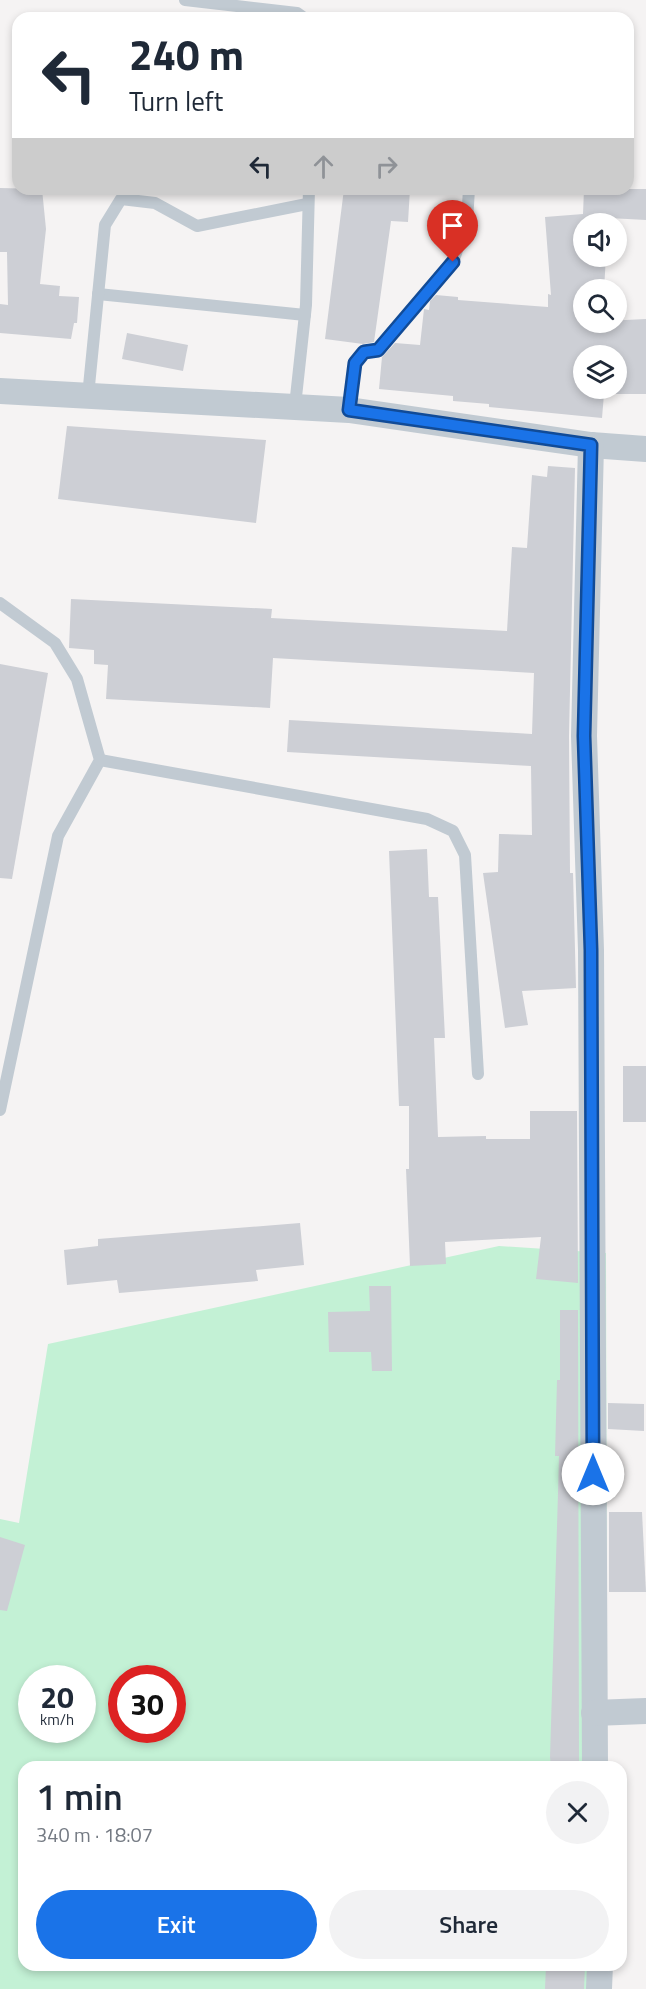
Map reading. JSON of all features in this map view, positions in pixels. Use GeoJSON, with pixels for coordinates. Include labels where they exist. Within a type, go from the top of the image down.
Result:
{"type":"FeatureCollection","features":[{"type":"Feature","properties":{"kind":"street"},"geometry":{"type":"LineString","coordinates":[[0,391],[349,410],[591,445],[646,449]]}},
{"type":"Feature","properties":{"kind":"street"},"geometry":{"type":"LineString","coordinates":[[591,445],[584,736],[591,962],[596,1761]]}},
{"type":"Feature","properties":{"kind":"street"},"geometry":{"type":"LineString","coordinates":[[594,1713],[646,1711]]}},
{"type":"Feature","properties":{"kind":"street"},"geometry":{"type":"LineString","coordinates":[[599,1989],[600,1971]]}},
{"type":"Feature","properties":{"kind":"lane"},"geometry":{"type":"LineString","coordinates":[[185,0],[288,12]]}},
{"type":"Feature","properties":{"kind":"lane"},"geometry":{"type":"LineString","coordinates":[[296,406],[305,315],[308,195]]}},
{"type":"Feature","properties":{"kind":"lane"},"geometry":{"type":"LineString","coordinates":[[349,410],[355,363],[364,352],[378,350],[453,262],[467,221],[469,195]]}},
{"type":"Feature","properties":{"kind":"lane"},"geometry":{"type":"LineString","coordinates":[[88,396],[105,225],[121,199],[155,203],[196,226],[307,204]]}},
{"type":"Feature","properties":{"kind":"lane"},"geometry":{"type":"LineString","coordinates":[[98,294],[305,315]]}},
{"type":"Feature","properties":{"kind":"lane"},"geometry":{"type":"LineString","coordinates":[[0,603],[55,643],[77,679],[100,760],[58,836],[0,1110]]}},
{"type":"Feature","properties":{"kind":"lane"},"geometry":{"type":"LineString","coordinates":[[100,760],[427,819],[453,831],[465,855],[478,1074]]}},
{"type":"Feature","properties":{"kind":"green space"},"geometry":{"type":"Polygon","coordinates":[[[499,1246],[606,1253],[607,1694],[602,1761],[18,1761],[18,1971],[588,1971],[587,1989],[0,1989],[0,1519],[19,1523],[48,1344],[499,1246]]]}},
{"type":"Feature","properties":{"kind":"building"},"geometry":{"type":"Polygon","coordinates":[[[0,188],[12,188],[12,195],[43,195],[46,229],[40,284],[60,286],[59,296],[79,297],[77,323],[74,323],[71,339],[0,333],[0,304],[8,305],[7,252],[0,252],[0,188]]]}},
{"type":"Feature","properties":{"kind":"building"},"geometry":{"type":"Polygon","coordinates":[[[634,189],[646,189],[646,220],[627,219],[627,213],[583,213],[584,195],[634,195],[634,189]]]}},
{"type":"Feature","properties":{"kind":"building"},"geometry":{"type":"Polygon","coordinates":[[[343,195],[410,195],[408,222],[391,221],[374,342],[363,344],[325,339],[343,195]]]}},
{"type":"Feature","properties":{"kind":"building"},"geometry":{"type":"Polygon","coordinates":[[[573,215],[573,267],[605,267],[605,279],[573,279],[573,333],[627,333],[627,320],[646,319],[646,394],[627,394],[627,345],[573,345],[573,399],[604,399],[602,418],[489,407],[489,404],[453,401],[453,396],[379,389],[382,357],[395,343],[420,345],[424,309],[429,310],[430,301],[436,295],[458,297],[458,300],[548,307],[548,294],[551,295],[545,217],[573,215]]]}},
{"type":"Feature","properties":{"kind":"building"},"geometry":{"type":"Polygon","coordinates":[[[127,333],[188,345],[183,371],[122,359],[127,333]]]}},
{"type":"Feature","properties":{"kind":"building"},"geometry":{"type":"Polygon","coordinates":[[[67,426],[266,440],[256,523],[58,499],[67,426]]]}},
{"type":"Feature","properties":{"kind":"building"},"geometry":{"type":"Polygon","coordinates":[[[548,466],[575,468],[569,736],[570,873],[573,873],[576,988],[522,991],[528,1025],[505,1028],[483,873],[498,872],[499,834],[532,835],[531,766],[287,752],[289,720],[532,734],[534,673],[273,658],[270,708],[106,699],[108,665],[94,664],[94,650],[69,648],[71,599],[272,609],[271,618],[507,631],[512,547],[527,548],[532,475],[547,477],[548,466]]]}},
{"type":"Feature","properties":{"kind":"building"},"geometry":{"type":"Polygon","coordinates":[[[0,664],[48,673],[12,879],[0,878],[0,664]]]}},
{"type":"Feature","properties":{"kind":"building"},"geometry":{"type":"Polygon","coordinates":[[[427,849],[429,897],[438,897],[445,1038],[434,1038],[438,1137],[486,1136],[486,1139],[530,1139],[530,1111],[577,1111],[578,1283],[536,1279],[541,1237],[445,1242],[446,1264],[410,1266],[406,1169],[409,1169],[409,1106],[399,1106],[389,851],[427,849]]]}},
{"type":"Feature","properties":{"kind":"building"},"geometry":{"type":"Polygon","coordinates":[[[623,1066],[646,1066],[646,1122],[623,1122],[623,1066]]]}},
{"type":"Feature","properties":{"kind":"building"},"geometry":{"type":"Polygon","coordinates":[[[300,1223],[304,1265],[256,1270],[258,1281],[119,1293],[117,1280],[67,1285],[64,1250],[98,1246],[98,1239],[300,1223]]]}},
{"type":"Feature","properties":{"kind":"building"},"geometry":{"type":"Polygon","coordinates":[[[369,1286],[391,1286],[392,1371],[372,1371],[371,1352],[329,1352],[328,1312],[370,1311],[369,1286]]]}},
{"type":"Feature","properties":{"kind":"building"},"geometry":{"type":"Polygon","coordinates":[[[560,1310],[578,1310],[579,1761],[550,1761],[550,1757],[559,1456],[555,1456],[557,1380],[560,1380],[560,1310]]]}},
{"type":"Feature","properties":{"kind":"building"},"geometry":{"type":"Polygon","coordinates":[[[608,1403],[644,1404],[644,1431],[608,1429],[608,1403]]]}},
{"type":"Feature","properties":{"kind":"building"},"geometry":{"type":"Polygon","coordinates":[[[609,1512],[642,1512],[646,1592],[609,1592],[609,1512]]]}},
{"type":"Feature","properties":{"kind":"building"},"geometry":{"type":"Polygon","coordinates":[[[0,1537],[25,1545],[7,1611],[0,1610],[0,1537]]]}},
{"type":"Feature","properties":{"kind":"building"},"geometry":{"type":"Polygon","coordinates":[[[546,1971],[585,1971],[584,1989],[545,1989],[546,1971]]]}},
{"type":"Feature","properties":{"kind":"route"},"geometry":{"type":"LineString","coordinates":[[453,262],[378,350],[364,352],[355,363],[349,410],[591,445],[584,736],[591,950],[593,1474]]}}]}
